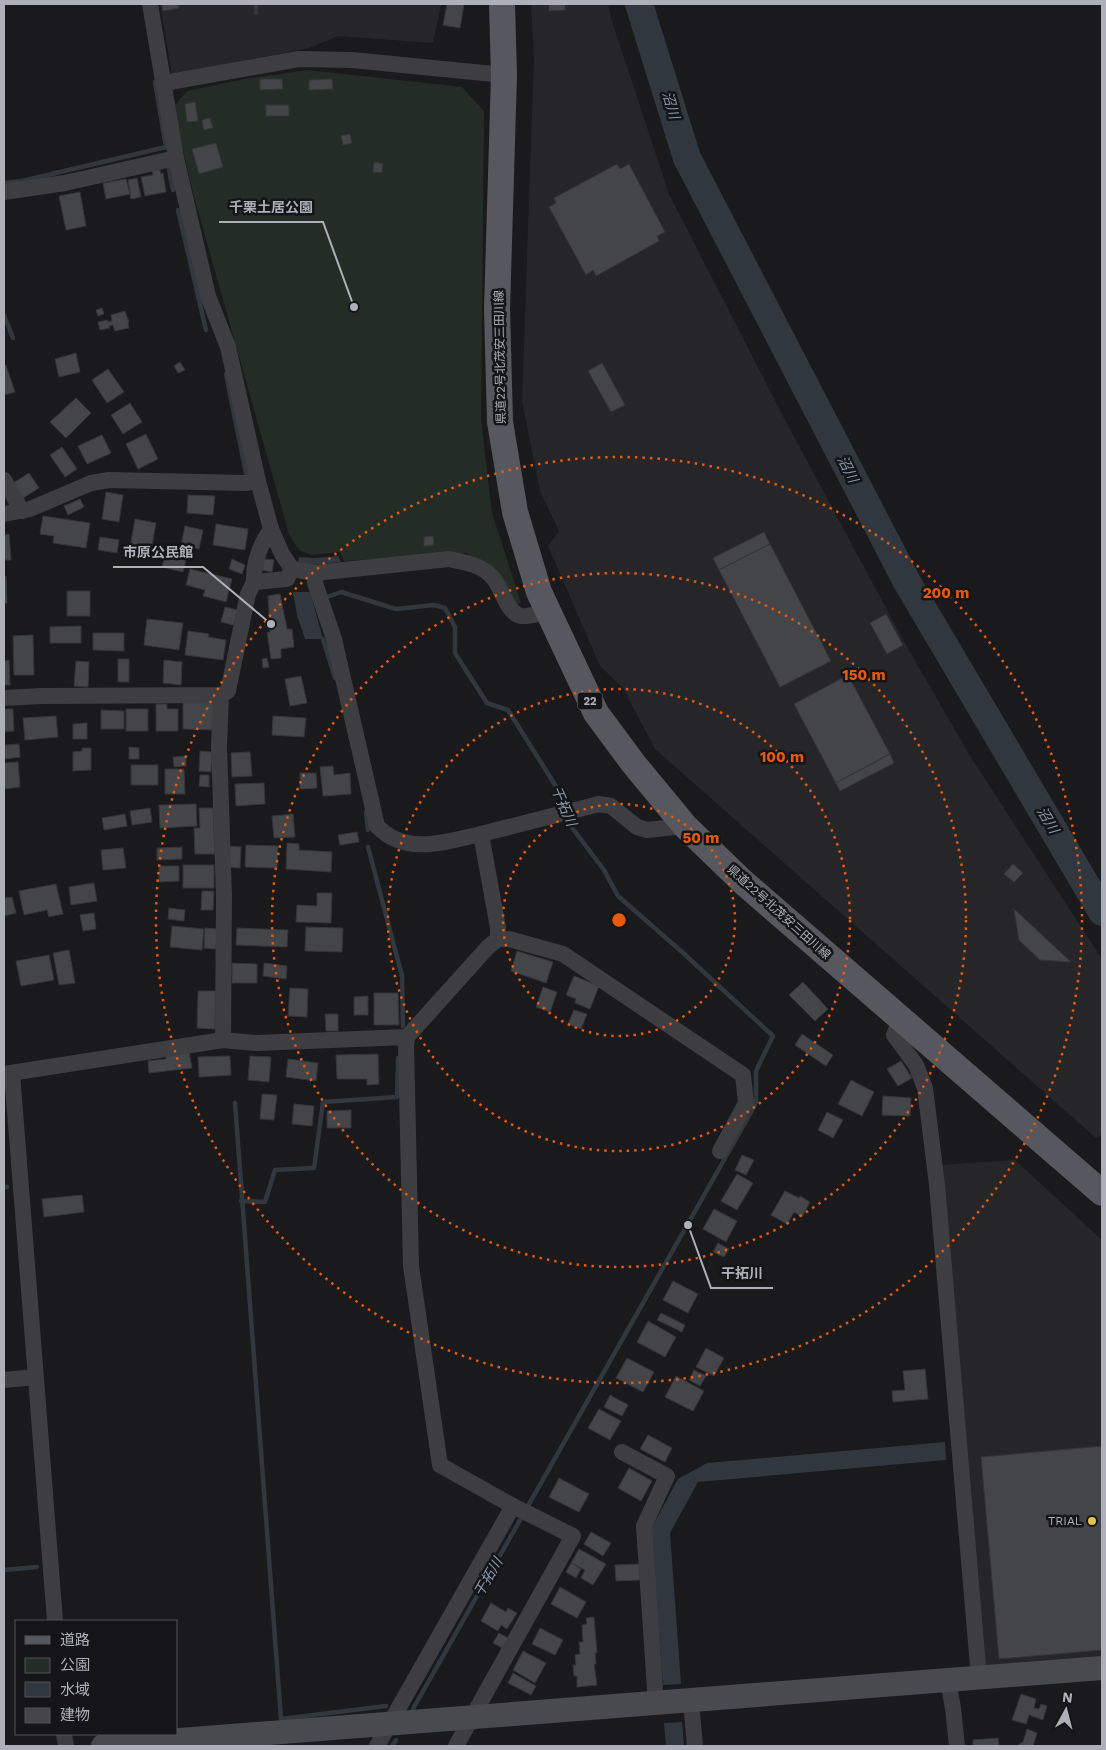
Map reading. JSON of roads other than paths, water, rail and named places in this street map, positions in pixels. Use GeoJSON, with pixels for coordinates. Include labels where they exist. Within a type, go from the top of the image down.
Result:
{"type":"FeatureCollection","features":[{"type":"Feature","properties":{"kind":"main road","name":"県道22号北茂安三田川線"},"geometry":{"type":"LineString","coordinates":[[502,4],[504,75],[497,309],[500,422],[515,512],[539,592],[596,713],[633,763],[685,826],[743,882],[1102,1194]]}},
{"type":"Feature","properties":{"kind":"street"},"geometry":{"type":"LineString","coordinates":[[150,4],[176,158],[208,296],[228,347],[258,481],[271,529],[282,554],[292,569],[315,573],[449,559],[463,561],[478,566],[493,578],[513,612],[522,616],[548,612]]}},
{"type":"Feature","properties":{"kind":"street"},"geometry":{"type":"LineString","coordinates":[[164,83],[299,59],[352,60],[504,75]]}},
{"type":"Feature","properties":{"kind":"street"},"geometry":{"type":"LineString","coordinates":[[4,192],[65,183],[176,158]]}},
{"type":"Feature","properties":{"kind":"street"},"geometry":{"type":"LineString","coordinates":[[4,480],[22,511]]}},
{"type":"Feature","properties":{"kind":"street"},"geometry":{"type":"LineString","coordinates":[[4,514],[22,511],[91,483],[109,480],[246,483],[258,481]]}},
{"type":"Feature","properties":{"kind":"street"},"geometry":{"type":"LineString","coordinates":[[4,698],[221,695],[228,691],[248,594],[254,582],[253,571],[260,546],[271,529]]}},
{"type":"Feature","properties":{"kind":"street"},"geometry":{"type":"LineString","coordinates":[[254,582],[287,579],[292,569]]}},
{"type":"Feature","properties":{"kind":"street"},"geometry":{"type":"LineString","coordinates":[[315,573],[315,583],[334,639],[376,826],[384,834],[410,844],[430,845],[599,804],[611,806],[638,827],[647,830],[685,826]]}},
{"type":"Feature","properties":{"kind":"street"},"geometry":{"type":"LineString","coordinates":[[221,695],[219,746],[224,895],[222,1040]]}},
{"type":"Feature","properties":{"kind":"street"},"geometry":{"type":"LineString","coordinates":[[481,834],[498,928],[498,939]]}},
{"type":"Feature","properties":{"kind":"street"},"geometry":{"type":"LineString","coordinates":[[456,1746],[573,1536],[521,1510],[440,1465],[411,1266],[407,1037],[488,946],[498,939],[509,939],[563,954],[743,1075],[746,1103],[720,1150]]}},
{"type":"Feature","properties":{"kind":"street"},"geometry":{"type":"LineString","coordinates":[[901,1018],[894,1035],[916,1065],[926,1088],[937,1185],[979,1678]]}},
{"type":"Feature","properties":{"kind":"street"},"geometry":{"type":"LineString","coordinates":[[55,1620],[8,1073],[222,1040],[256,1043],[407,1037]]}},
{"type":"Feature","properties":{"kind":"street"},"geometry":{"type":"LineString","coordinates":[[4,1380],[35,1377]]}},
{"type":"Feature","properties":{"kind":"street"},"geometry":{"type":"LineString","coordinates":[[622,1452],[667,1476],[644,1526],[656,1704]]}},
{"type":"Feature","properties":{"kind":"street"},"geometry":{"type":"LineString","coordinates":[[377,1746],[521,1510]]}},
{"type":"Feature","properties":{"kind":"street"},"geometry":{"type":"LineString","coordinates":[[104,1746],[1102,1668]]}},
{"type":"Feature","properties":{"kind":"street"},"geometry":{"type":"LineString","coordinates":[[948,1681],[957,1746]]}},
{"type":"Feature","properties":{"kind":"street"},"geometry":{"type":"LineString","coordinates":[[691,1701],[695,1746]]}},
{"type":"Feature","properties":{"kind":"water"},"geometry":{"type":"Polygon","coordinates":[[[338,556],[341,562],[312,565],[298,563],[299,557],[338,556]]]}},
{"type":"Feature","properties":{"kind":"water"},"geometry":{"type":"Polygon","coordinates":[[[293,592],[310,592],[323,639],[305,639],[297,615],[293,592]]]}},
{"type":"Feature","properties":{"kind":"water"},"geometry":{"type":"Polygon","coordinates":[[[945,1442],[946,1460],[698,1482],[670,1533],[681,1684],[663,1685],[651,1529],[678,1479],[707,1463],[945,1442]]]}},
{"type":"Feature","properties":{"kind":"water"},"geometry":{"type":"Polygon","coordinates":[[[682,1722],[684,1746],[666,1746],[664,1723],[682,1722]]]}},
{"type":"Feature","properties":{"kind":"waterway"},"geometry":{"type":"LineString","coordinates":[[256,4],[256,13]]}},
{"type":"Feature","properties":{"kind":"waterway","name":"沼川"},"geometry":{"type":"LineString","coordinates":[[639,4],[687,158],[907,582],[1102,912]]}},
{"type":"Feature","properties":{"kind":"waterway"},"geometry":{"type":"LineString","coordinates":[[4,183],[22,181],[166,147],[155,82]]}},
{"type":"Feature","properties":{"kind":"waterway"},"geometry":{"type":"LineString","coordinates":[[169,169],[173,190]]}},
{"type":"Feature","properties":{"kind":"waterway"},"geometry":{"type":"LineString","coordinates":[[178,210],[206,330]]}},
{"type":"Feature","properties":{"kind":"waterway"},"geometry":{"type":"LineString","coordinates":[[4,315],[13,338]]}},
{"type":"Feature","properties":{"kind":"waterway"},"geometry":{"type":"LineString","coordinates":[[226,374],[246,473]]}},
{"type":"Feature","properties":{"kind":"waterway","name":"干拓川"},"geometry":{"type":"LineString","coordinates":[[327,597],[341,592],[396,609],[434,605],[445,608],[455,627],[455,653],[487,703],[508,710],[562,796],[566,809]]}},
{"type":"Feature","properties":{"kind":"waterway"},"geometry":{"type":"LineString","coordinates":[[323,639],[335,678]]}},
{"type":"Feature","properties":{"kind":"waterway"},"geometry":{"type":"LineString","coordinates":[[366,812],[368,830]]}},
{"type":"Feature","properties":{"kind":"waterway","name":"干拓川"},"geometry":{"type":"LineString","coordinates":[[413,1709],[754,1107],[756,1102],[756,1071],[773,1036],[618,896],[604,870],[570,825],[568,816]]}},
{"type":"Feature","properties":{"kind":"waterway"},"geometry":{"type":"LineString","coordinates":[[368,847],[402,976],[403,1026]]}},
{"type":"Feature","properties":{"kind":"waterway"},"geometry":{"type":"LineString","coordinates":[[241,1201],[265,1202],[275,1170],[314,1168],[323,1102],[397,1097],[398,1058]]}},
{"type":"Feature","properties":{"kind":"waterway"},"geometry":{"type":"LineString","coordinates":[[235,1103],[281,1719],[386,1706]]}},
{"type":"Feature","properties":{"kind":"waterway"},"geometry":{"type":"LineString","coordinates":[[4,1570],[37,1567]]}},
{"type":"Feature","properties":{"kind":"waterway","name":"干拓川"},"geometry":{"type":"LineString","coordinates":[[392,1746],[396,1740]]}},
{"type":"Feature","properties":{"kind":"place","name":"千栗土居公園"},"geometry":{"type":"Point","coordinates":[354,307]}},
{"type":"Feature","properties":{"kind":"place","name":"市原公民館"},"geometry":{"type":"Point","coordinates":[271,624]}},
{"type":"Feature","properties":{"kind":"place","name":"干拓川"},"geometry":{"type":"Point","coordinates":[688,1225]}},
{"type":"Feature","properties":{"kind":"place","name":"TRIAL"},"geometry":{"type":"Point","coordinates":[1092,1521]}}]}
